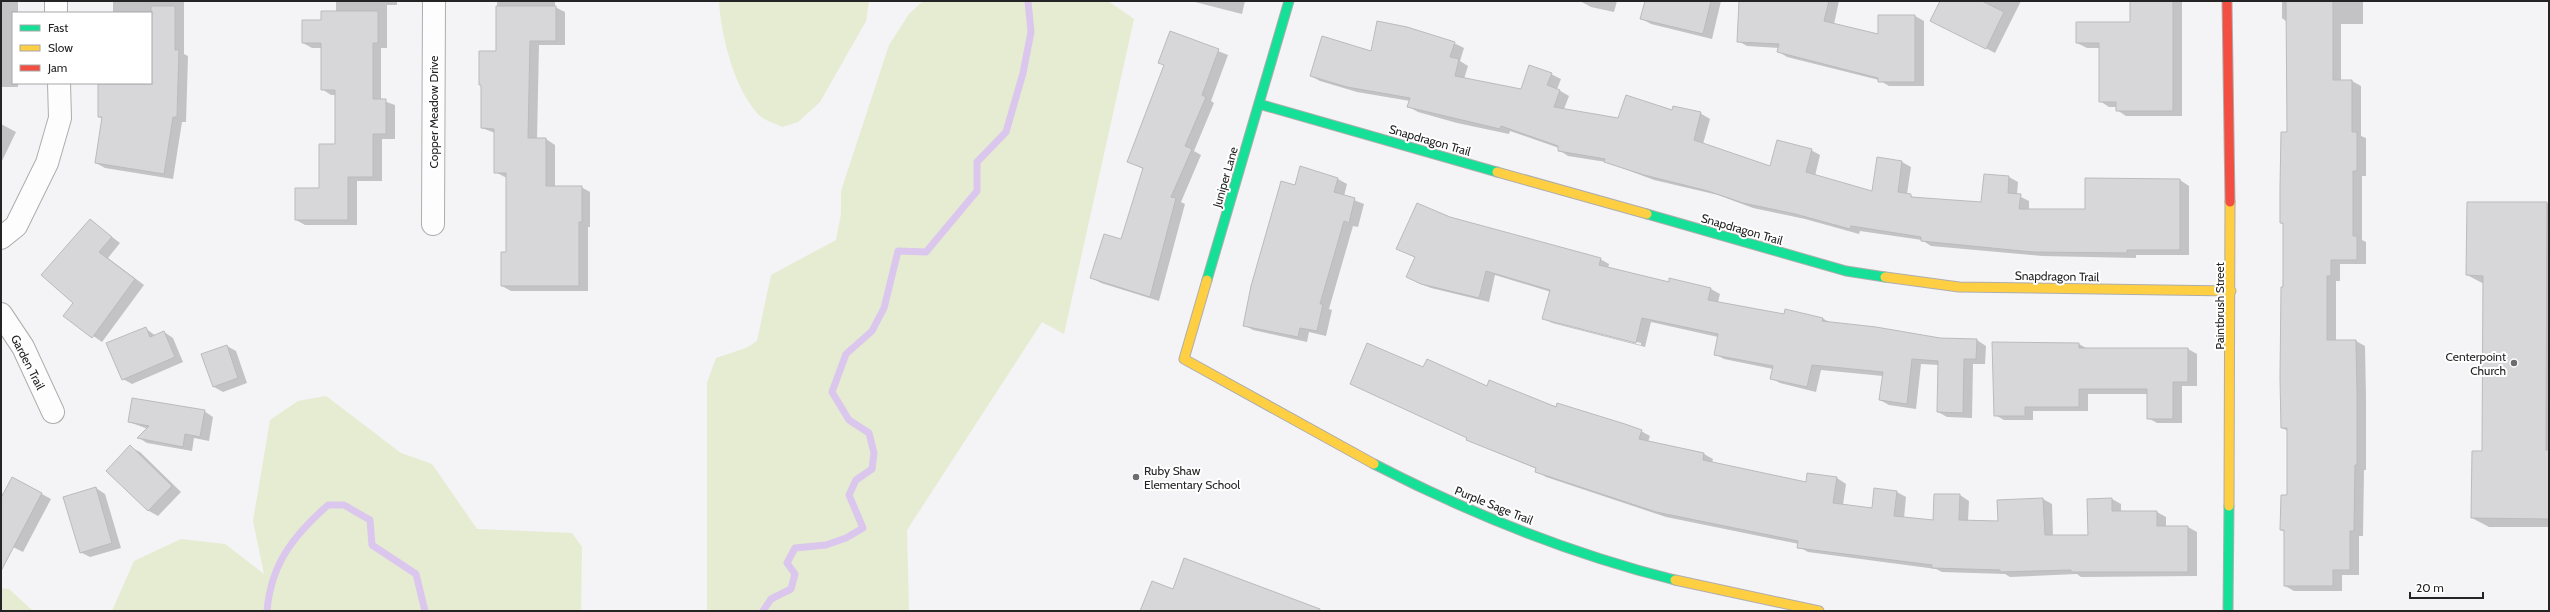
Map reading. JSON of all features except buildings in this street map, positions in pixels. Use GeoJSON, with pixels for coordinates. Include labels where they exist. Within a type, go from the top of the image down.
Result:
{"type":"FeatureCollection","features":[{"type":"Feature","properties":{"kind":"street"},"geometry":{"type":"LineString","coordinates":[[56,1],[56,12]]}},
{"type":"Feature","properties":{"kind":"street","name":"Copper Meadow Drive"},"geometry":{"type":"LineString","coordinates":[[433,224],[434,1]]}},
{"type":"Feature","properties":{"kind":"street","name":"Juniper Lane"},"geometry":{"type":"LineString","coordinates":[[1184,359],[1289,1]]}},
{"type":"Feature","properties":{"kind":"street","name":"Paintbrush Street"},"geometry":{"type":"LineString","coordinates":[[2227,1],[2231,291],[2228,611]]}},
{"type":"Feature","properties":{"kind":"street"},"geometry":{"type":"LineString","coordinates":[[1,238],[16,226],[47,163],[60,118],[59,84]]}},
{"type":"Feature","properties":{"kind":"street","name":"Snapdragon Trail"},"geometry":{"type":"LineString","coordinates":[[1259,104],[1846,271],[1959,287],[2231,291]]}},
{"type":"Feature","properties":{"kind":"street","name":"Garden Trail"},"geometry":{"type":"LineString","coordinates":[[1,314],[23,347],[53,412]]}},
{"type":"Feature","properties":{"kind":"street","name":"Purple Sage Trail"},"geometry":{"type":"LineString","coordinates":[[1184,359],[1420,487],[1457,504],[1589,556],[1684,582],[1746,604],[1819,611]]}},
{"type":"Feature","properties":{"kind":"green space"},"geometry":{"type":"Polygon","coordinates":[[[719,1],[869,1],[866,21],[820,102],[798,122],[782,127],[760,116],[742,90],[730,61],[720,15],[719,1]]]}},
{"type":"Feature","properties":{"kind":"green space"},"geometry":{"type":"Polygon","coordinates":[[[923,1],[1108,1],[1134,19],[1064,334],[1042,322],[907,530],[909,611],[707,611],[707,383],[716,358],[746,348],[757,341],[771,275],[836,240],[841,214],[841,191],[889,45],[909,14],[923,1]]]}},
{"type":"Feature","properties":{"kind":"green space"},"geometry":{"type":"Polygon","coordinates":[[[326,396],[401,453],[432,464],[477,529],[572,533],[582,547],[581,611],[112,611],[134,561],[181,539],[225,544],[264,574],[253,521],[270,420],[298,401],[326,396]]]}},
{"type":"Feature","properties":{"kind":"green space"},"geometry":{"type":"Polygon","coordinates":[[[1,588],[9,589],[33,611],[1,611],[1,588]]]}},
{"type":"Feature","properties":{"kind":"waterway"},"geometry":{"type":"LineString","coordinates":[[763,611],[771,599],[791,589],[795,574],[787,563],[795,548],[826,545],[846,538],[863,528],[849,495],[856,480],[872,469],[874,453],[869,433],[849,420],[832,392],[846,354],[872,331],[884,308],[898,251],[926,252],[977,191],[977,162],[1006,132],[1023,73],[1031,32],[1028,1]]}},
{"type":"Feature","properties":{"kind":"waterway"},"geometry":{"type":"LineString","coordinates":[[267,611],[273,579],[286,552],[304,528],[328,505],[344,505],[370,520],[372,545],[416,574],[425,611]]}},
{"type":"Feature","properties":{"kind":"traffic: fast"},"geometry":{"type":"LineString","coordinates":[[1207,280],[1289,1]]}},
{"type":"Feature","properties":{"kind":"traffic: fast"},"geometry":{"type":"LineString","coordinates":[[1259,104],[1497,172]]}},
{"type":"Feature","properties":{"kind":"traffic: fast"},"geometry":{"type":"LineString","coordinates":[[1647,214],[1846,271],[1885,277]]}},
{"type":"Feature","properties":{"kind":"traffic: fast"},"geometry":{"type":"LineString","coordinates":[[1374,464],[1446,499],[1521,531],[1597,558],[1675,580]]}},
{"type":"Feature","properties":{"kind":"traffic: fast"},"geometry":{"type":"LineString","coordinates":[[2228,611],[2229,506]]}},
{"type":"Feature","properties":{"kind":"traffic: slow"},"geometry":{"type":"LineString","coordinates":[[1497,172],[1647,214]]}},
{"type":"Feature","properties":{"kind":"traffic: slow"},"geometry":{"type":"LineString","coordinates":[[2229,506],[2230,202]]}},
{"type":"Feature","properties":{"kind":"traffic: slow"},"geometry":{"type":"LineString","coordinates":[[1885,277],[1959,287],[2231,291]]}},
{"type":"Feature","properties":{"kind":"traffic: slow"},"geometry":{"type":"LineString","coordinates":[[1207,280],[1184,359],[1374,464]]}},
{"type":"Feature","properties":{"kind":"traffic: slow"},"geometry":{"type":"LineString","coordinates":[[1675,580],[1819,611]]}},
{"type":"Feature","properties":{"kind":"traffic: jam"},"geometry":{"type":"LineString","coordinates":[[2227,1],[2230,202]]}},
{"type":"Feature","properties":{"kind":"place","name":"Centerpoint Church"},"geometry":{"type":"Point","coordinates":[2514,363]}},
{"type":"Feature","properties":{"kind":"place","name":"Ruby Shaw Elementary School"},"geometry":{"type":"Point","coordinates":[1136,477]}}]}
